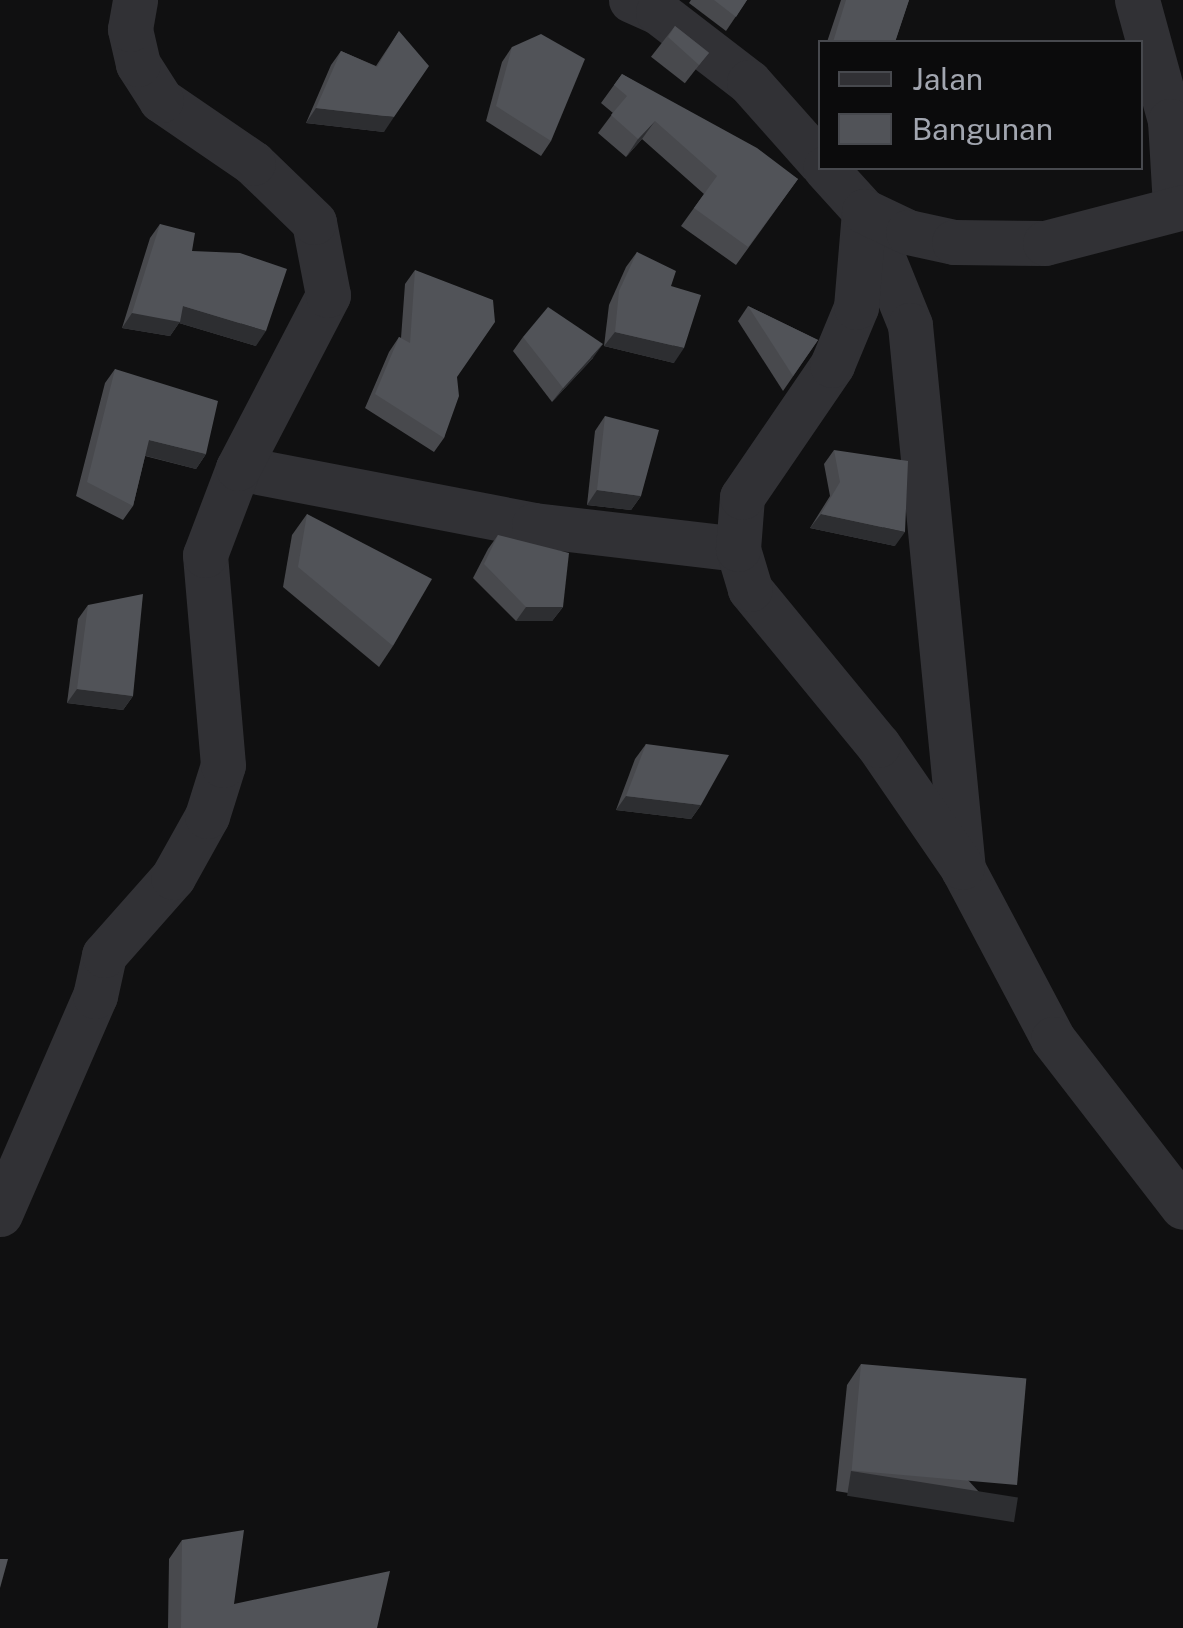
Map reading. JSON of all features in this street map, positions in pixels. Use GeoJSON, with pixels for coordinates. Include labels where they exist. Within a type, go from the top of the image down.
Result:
{"type":"FeatureCollection","features":[{"type":"Feature","properties":{"kind":"street"},"geometry":{"type":"LineString","coordinates":[[0,1214],[95,996],[104,955],[173,877],[207,816],[223,765],[204,555],[238,468],[314,331],[328,294],[314,222],[289,196],[161,100],[138,64],[130,29],[135,0]]}},
{"type":"Feature","properties":{"kind":"street"},"geometry":{"type":"LineString","coordinates":[[631,0],[658,12],[749,82],[818,159]]}},
{"type":"Feature","properties":{"kind":"street"},"geometry":{"type":"LineString","coordinates":[[864,211],[908,232],[954,242],[1045,243],[1179,206],[1170,121],[1137,0]]}},
{"type":"Feature","properties":{"kind":"street"},"geometry":{"type":"LineString","coordinates":[[827,170],[864,211],[910,325],[963,869]]}},
{"type":"Feature","properties":{"kind":"street"},"geometry":{"type":"LineString","coordinates":[[864,211],[856,306],[832,365],[742,497],[738,549],[750,589],[878,745],[963,869],[1053,1039],[1183,1207]]}},
{"type":"Feature","properties":{"kind":"street"},"geometry":{"type":"LineString","coordinates":[[238,468],[534,525],[738,549]]}},
{"type":"Feature","properties":{"kind":"building"},"geometry":{"type":"Polygon","coordinates":[[[714,0],[747,0],[736,17],[714,0]]]}},
{"type":"Feature","properties":{"kind":"building"},"geometry":{"type":"Polygon","coordinates":[[[846,0],[909,0],[896,40],[834,40],[846,0]]]}},
{"type":"Feature","properties":{"kind":"building"},"geometry":{"type":"Polygon","coordinates":[[[675,26],[709,53],[699,65],[668,37],[675,26]]]}},
{"type":"Feature","properties":{"kind":"building"},"geometry":{"type":"Polygon","coordinates":[[[399,31],[429,66],[394,117],[316,108],[341,51],[377,67],[399,31]]]}},
{"type":"Feature","properties":{"kind":"building"},"geometry":{"type":"Polygon","coordinates":[[[541,34],[585,59],[551,141],[496,106],[512,47],[541,34]]]}},
{"type":"Feature","properties":{"kind":"building"},"geometry":{"type":"Polygon","coordinates":[[[622,74],[757,148],[798,179],[748,247],[694,208],[717,176],[655,121],[638,139],[611,115],[627,96],[614,85],[622,74]]]}},
{"type":"Feature","properties":{"kind":"building"},"geometry":{"type":"Polygon","coordinates":[[[160,224],[195,233],[192,251],[240,253],[287,269],[266,331],[183,306],[180,322],[132,313],[160,224]]]}},
{"type":"Feature","properties":{"kind":"building"},"geometry":{"type":"Polygon","coordinates":[[[637,252],[676,271],[671,286],[701,295],[684,348],[615,332],[619,291],[637,252]]]}},
{"type":"Feature","properties":{"kind":"building"},"geometry":{"type":"Polygon","coordinates":[[[415,270],[493,300],[495,322],[457,377],[459,396],[444,438],[375,394],[399,337],[410,343],[415,270]]]}},
{"type":"Feature","properties":{"kind":"building"},"geometry":{"type":"Polygon","coordinates":[[[748,306],[818,340],[793,376],[748,306]]]}},
{"type":"Feature","properties":{"kind":"building"},"geometry":{"type":"Polygon","coordinates":[[[548,307],[603,344],[563,388],[523,337],[548,307]]]}},
{"type":"Feature","properties":{"kind":"building"},"geometry":{"type":"Polygon","coordinates":[[[115,369],[218,401],[206,454],[149,440],[133,506],[87,482],[115,369]]]}},
{"type":"Feature","properties":{"kind":"building"},"geometry":{"type":"Polygon","coordinates":[[[605,416],[659,430],[641,496],[597,490],[605,416]]]}},
{"type":"Feature","properties":{"kind":"building"},"geometry":{"type":"Polygon","coordinates":[[[834,450],[908,461],[905,532],[821,514],[840,482],[834,450]]]}},
{"type":"Feature","properties":{"kind":"building"},"geometry":{"type":"Polygon","coordinates":[[[307,514],[432,579],[393,646],[298,567],[307,514]]]}},
{"type":"Feature","properties":{"kind":"building"},"geometry":{"type":"Polygon","coordinates":[[[498,535],[569,553],[563,607],[526,607],[484,564],[498,535]]]}},
{"type":"Feature","properties":{"kind":"building"},"geometry":{"type":"Polygon","coordinates":[[[143,594],[133,696],[77,689],[88,605],[143,594]]]}},
{"type":"Feature","properties":{"kind":"building"},"geometry":{"type":"Polygon","coordinates":[[[646,744],[729,755],[701,805],[626,796],[646,744]]]}},
{"type":"Feature","properties":{"kind":"building"},"geometry":{"type":"Polygon","coordinates":[[[861,1364],[1026,1378],[1017,1485],[852,1471],[861,1364]]]}},
{"type":"Feature","properties":{"kind":"building"},"geometry":{"type":"Polygon","coordinates":[[[244,1530],[234,1604],[390,1571],[377,1628],[181,1628],[182,1540],[244,1530]]]}},
{"type":"Feature","properties":{"kind":"building"},"geometry":{"type":"Polygon","coordinates":[[[0,1559],[8,1559],[0,1588],[0,1559]]]}}]}
